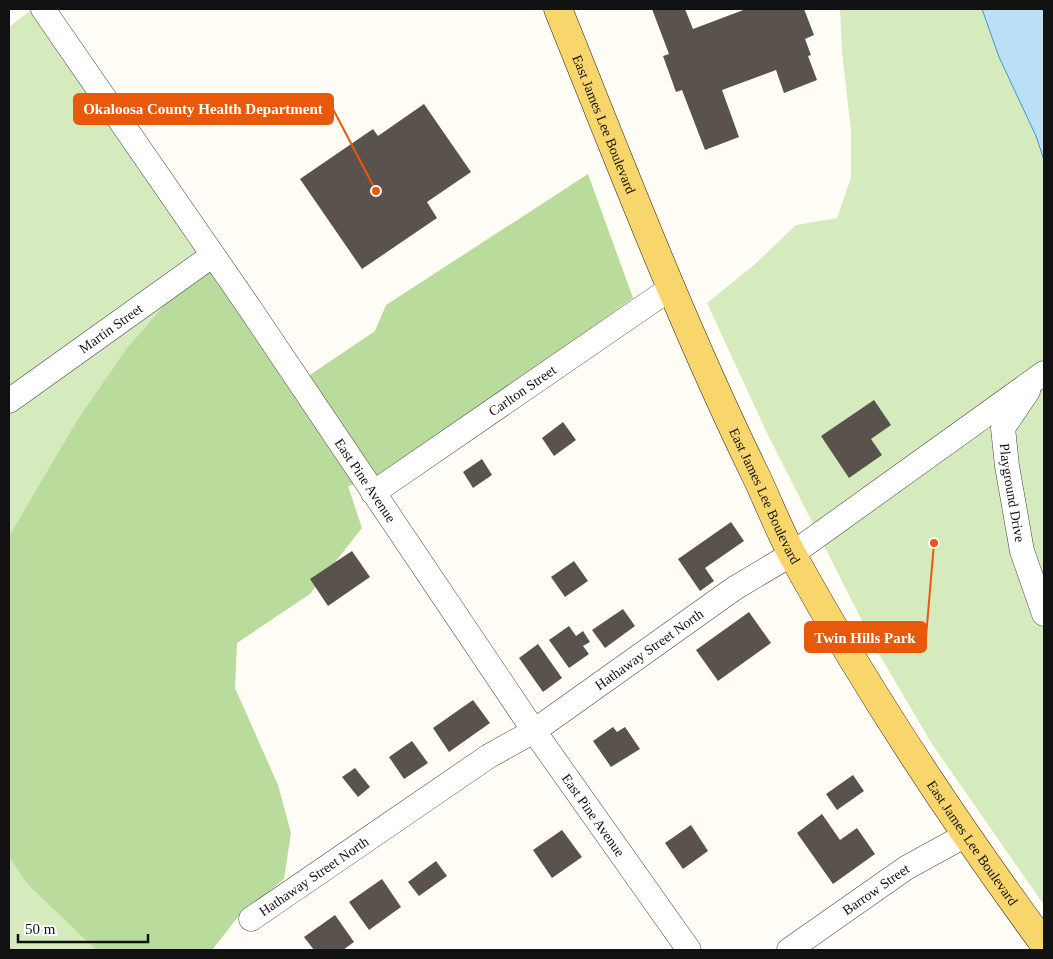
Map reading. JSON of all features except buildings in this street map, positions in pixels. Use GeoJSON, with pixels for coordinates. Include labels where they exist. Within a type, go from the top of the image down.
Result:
{"type":"FeatureCollection","features":[{"type":"Feature","properties":{"kind":"main road","name":"East James Lee Boulevard"},"geometry":{"type":"LineString","coordinates":[[558,9],[671,288],[710,378],[792,554],[876,695],[966,834],[1044,944]]}},
{"type":"Feature","properties":{"kind":"street","name":"East Pine Avenue"},"geometry":{"type":"LineString","coordinates":[[43,9],[213,255],[534,731],[689,950]]}},
{"type":"Feature","properties":{"kind":"street","name":"Martin Street"},"geometry":{"type":"LineString","coordinates":[[9,401],[213,255]]}},
{"type":"Feature","properties":{"kind":"street","name":"Carlton Street"},"geometry":{"type":"LineString","coordinates":[[373,492],[671,288]]}},
{"type":"Feature","properties":{"kind":"street","name":"Hathaway Street North"},"geometry":{"type":"LineString","coordinates":[[251,919],[489,756],[534,731],[736,588],[792,554],[1041,375]]}},
{"type":"Feature","properties":{"kind":"street","name":"Playground Drive"},"geometry":{"type":"LineString","coordinates":[[1041,375],[1003,428],[1007,466],[1022,551],[1044,614]]}},
{"type":"Feature","properties":{"kind":"street","name":"Barrow Street"},"geometry":{"type":"LineString","coordinates":[[789,950],[906,868],[966,834]]}},
{"type":"Feature","properties":{"kind":"green space"},"geometry":{"type":"Polygon","coordinates":[[[840,9],[1044,9],[1044,905],[932,744],[879,654],[767,433],[707,303],[754,265],[796,225],[837,218],[851,178],[851,131],[842,52],[840,9]]]}},
{"type":"Feature","properties":{"kind":"green space"},"geometry":{"type":"Polygon","coordinates":[[[31,10],[200,254],[9,390],[9,27],[31,10]]]}},
{"type":"Feature","properties":{"kind":"green space"},"geometry":{"type":"Polygon","coordinates":[[[588,174],[633,298],[505,390],[376,477],[307,377],[375,331],[386,305],[588,174]]]}},
{"type":"Feature","properties":{"kind":"green space"},"geometry":{"type":"Polygon","coordinates":[[[210,269],[76,422],[9,536],[9,412],[210,269]]]}},
{"type":"Feature","properties":{"kind":"green space"},"geometry":{"type":"Polygon","coordinates":[[[210,269],[356,484],[348,486],[362,528],[310,594],[237,643],[235,688],[278,785],[291,833],[284,879],[238,917],[212,950],[96,950],[27,884],[9,857],[9,536],[76,422],[128,347],[167,302],[210,269]]]}},
{"type":"Feature","properties":{"kind":"green space"},"geometry":{"type":"Polygon","coordinates":[[[9,857],[27,884],[96,950],[9,950],[9,857]]]}},
{"type":"Feature","properties":{"kind":"water"},"geometry":{"type":"Polygon","coordinates":[[[982,9],[1044,9],[1044,160],[1036,136],[999,57],[982,9]]]}},
{"type":"Feature","properties":{"kind":"place","name":"Okaloosa County Health Department"},"geometry":{"type":"Point","coordinates":[376,191]}},
{"type":"Feature","properties":{"kind":"place","name":"Twin Hills Park"},"geometry":{"type":"Point","coordinates":[934,543]}}]}
